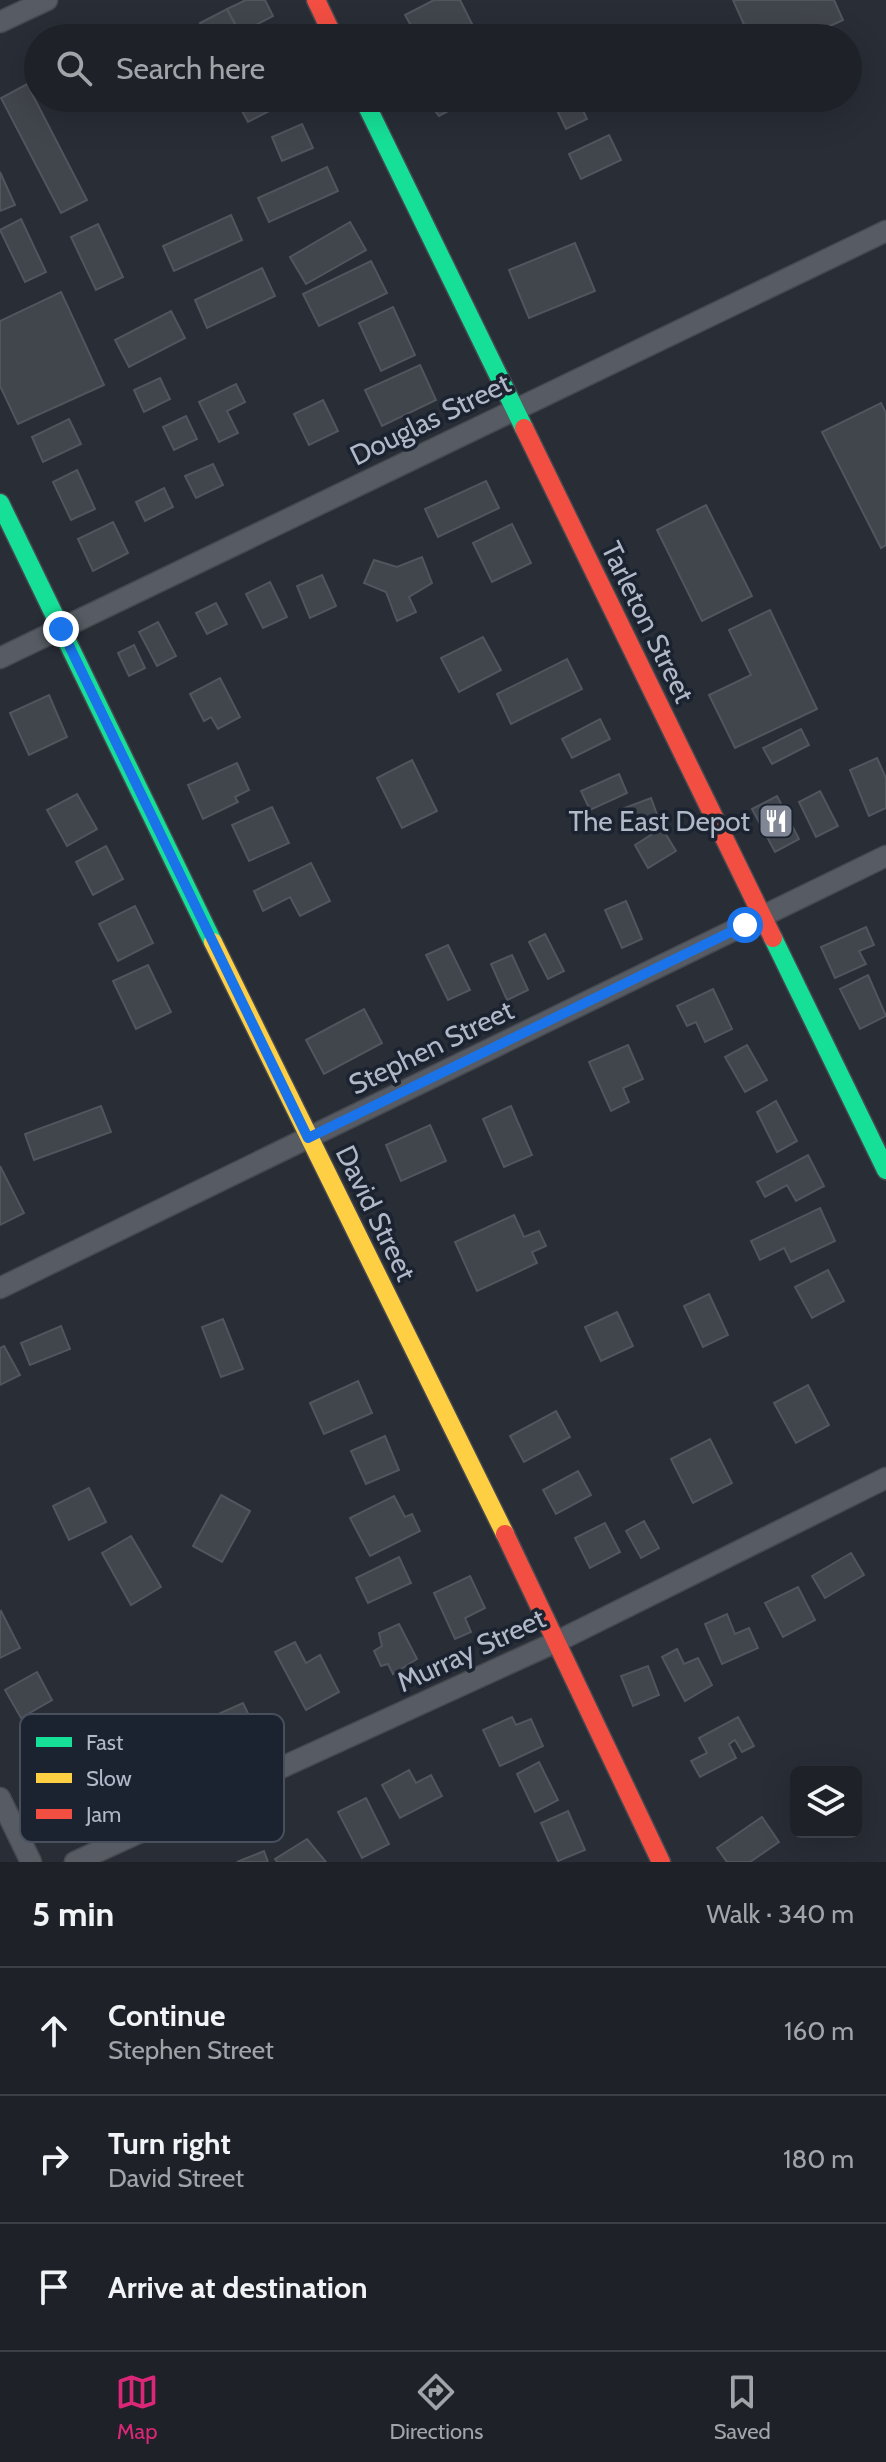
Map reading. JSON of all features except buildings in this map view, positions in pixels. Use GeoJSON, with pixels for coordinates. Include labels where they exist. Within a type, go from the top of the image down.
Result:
{"type":"FeatureCollection","features":[{"type":"Feature","properties":{"kind":"street"},"geometry":{"type":"LineString","coordinates":[[0,22],[47,0]]}},
{"type":"Feature","properties":{"kind":"street"},"geometry":{"type":"LineString","coordinates":[[316,0],[327,24]]}},
{"type":"Feature","properties":{"kind":"street","name":"Tarleton Street"},"geometry":{"type":"LineString","coordinates":[[370,112],[512,410],[886,1170]]}},
{"type":"Feature","properties":{"kind":"street","name":"Douglas Street"},"geometry":{"type":"LineString","coordinates":[[0,658],[886,231]]}},
{"type":"Feature","properties":{"kind":"street","name":"David Street"},"geometry":{"type":"LineString","coordinates":[[0,503],[308,1138],[558,1641],[661,1862]]}},
{"type":"Feature","properties":{"kind":"street","name":"Stephen Street"},"geometry":{"type":"LineString","coordinates":[[0,1288],[886,856]]}},
{"type":"Feature","properties":{"kind":"street","name":"Murray Street"},"geometry":{"type":"LineString","coordinates":[[284,1766],[558,1641],[886,1478]]}},
{"type":"Feature","properties":{"kind":"street"},"geometry":{"type":"LineString","coordinates":[[0,1798],[20,1839]]}},
{"type":"Feature","properties":{"kind":"street"},"geometry":{"type":"LineString","coordinates":[[21,1842],[31,1862]]}},
{"type":"Feature","properties":{"kind":"street","name":"Murray Street"},"geometry":{"type":"LineString","coordinates":[[75,1862],[119,1842]]}},
{"type":"Feature","properties":{"kind":"traffic: fast"},"geometry":{"type":"LineString","coordinates":[[370,112],[524,428]]}},
{"type":"Feature","properties":{"kind":"traffic: fast"},"geometry":{"type":"LineString","coordinates":[[0,503],[213,942]]}},
{"type":"Feature","properties":{"kind":"traffic: fast"},"geometry":{"type":"LineString","coordinates":[[773,938],[886,1170]]}},
{"type":"Feature","properties":{"kind":"traffic: slow"},"geometry":{"type":"LineString","coordinates":[[213,942],[505,1534]]}},
{"type":"Feature","properties":{"kind":"traffic: jam"},"geometry":{"type":"LineString","coordinates":[[316,0],[327,24]]}},
{"type":"Feature","properties":{"kind":"traffic: jam"},"geometry":{"type":"LineString","coordinates":[[524,428],[773,938]]}},
{"type":"Feature","properties":{"kind":"traffic: jam"},"geometry":{"type":"LineString","coordinates":[[505,1534],[661,1862]]}},
{"type":"Feature","properties":{"kind":"place","name":"The East Depot"},"geometry":{"type":"Point","coordinates":[776,821]}},
{"type":"Feature","properties":{"kind":"route"},"geometry":{"type":"LineString","coordinates":[[61,629],[308,1138],[745,925]]}}]}
